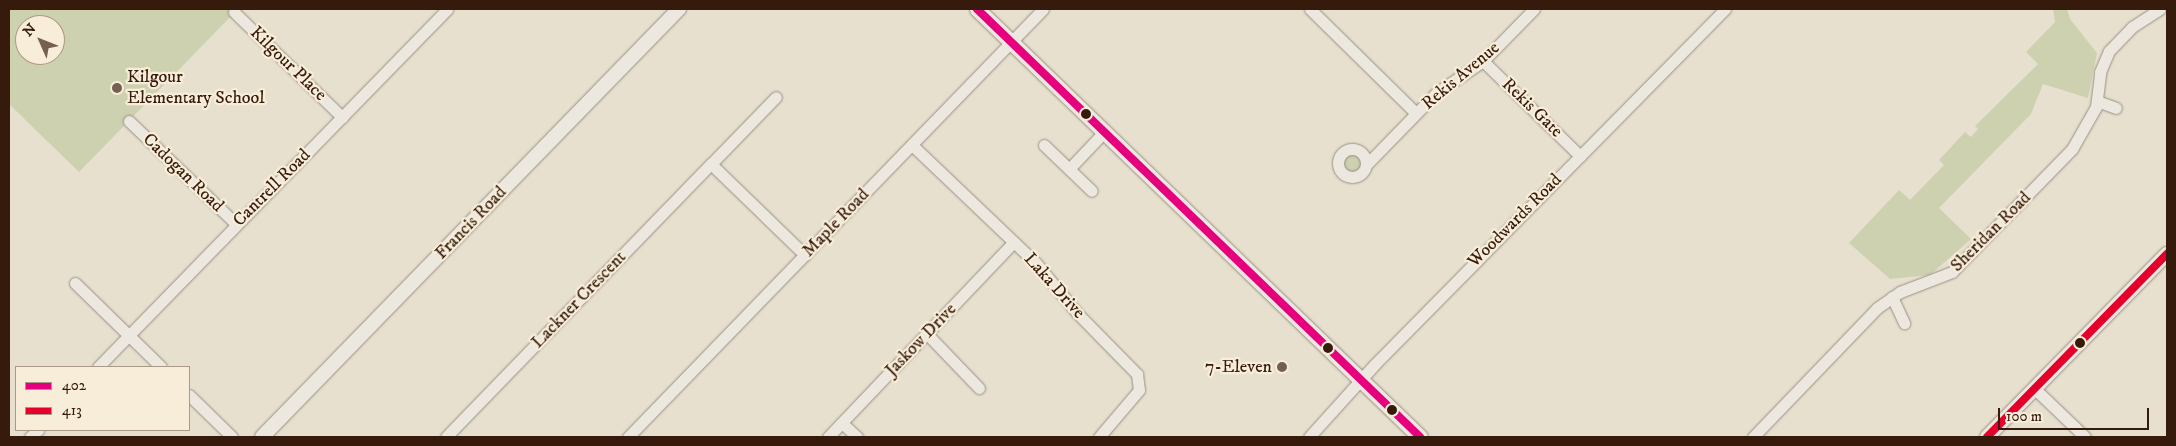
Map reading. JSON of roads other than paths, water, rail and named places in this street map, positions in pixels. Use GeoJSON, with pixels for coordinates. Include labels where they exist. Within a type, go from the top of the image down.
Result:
{"type":"FeatureCollection","features":[{"type":"Feature","properties":{"kind":"main road"},"geometry":{"type":"LineString","coordinates":[[977,9],[1420,437]]}},
{"type":"Feature","properties":{"kind":"street","name":"Cantrell Road"},"geometry":{"type":"LineString","coordinates":[[99,366],[447,9]]}},
{"type":"Feature","properties":{"kind":"street","name":"Francis Road"},"geometry":{"type":"LineString","coordinates":[[262,437],[680,9]]}},
{"type":"Feature","properties":{"kind":"street","name":"Maple Road"},"geometry":{"type":"LineString","coordinates":[[628,437],[1043,9]]}},
{"type":"Feature","properties":{"kind":"street"},"geometry":{"type":"LineString","coordinates":[[1310,9],[1416,113]]}},
{"type":"Feature","properties":{"kind":"street","name":"Rekis Avenue"},"geometry":{"type":"LineString","coordinates":[[1366,165],[1416,113],[1451,81],[1484,61],[1534,9]]}},
{"type":"Feature","properties":{"kind":"street","name":"Woodwards Road"},"geometry":{"type":"LineString","coordinates":[[1310,437],[1361,380],[1725,9]]}},
{"type":"Feature","properties":{"kind":"street","name":"Sheridan Road"},"geometry":{"type":"LineString","coordinates":[[1752,437],[1892,297],[1940,280],[1956,269],[2076,145],[2097,101],[2100,72],[2109,51],[2132,27],[2160,9]]}},
{"type":"Feature","properties":{"kind":"street","name":"Kilgour Place"},"geometry":{"type":"LineString","coordinates":[[234,12],[342,117]]}},
{"type":"Feature","properties":{"kind":"street","name":"Rekis Gate"},"geometry":{"type":"LineString","coordinates":[[1484,61],[1580,156]]}},
{"type":"Feature","properties":{"kind":"street","name":"Lackner Crescent"},"geometry":{"type":"LineString","coordinates":[[446,437],[776,97]]}},
{"type":"Feature","properties":{"kind":"street"},"geometry":{"type":"LineString","coordinates":[[2097,101],[2116,108]]}},
{"type":"Feature","properties":{"kind":"street","name":"Cadogan Road"},"geometry":{"type":"LineString","coordinates":[[129,121],[236,224]]}},
{"type":"Feature","properties":{"kind":"street"},"geometry":{"type":"LineString","coordinates":[[1069,169],[1104,132]]}},
{"type":"Feature","properties":{"kind":"street","name":"Laka Drive"},"geometry":{"type":"LineString","coordinates":[[912,145],[1014,242],[1138,374],[1137,395],[1099,437]]}},
{"type":"Feature","properties":{"kind":"street"},"geometry":{"type":"LineString","coordinates":[[1044,145],[1092,191]]}},
{"type":"Feature","properties":{"kind":"street"},"geometry":{"type":"LineString","coordinates":[[711,164],[806,255]]}},
{"type":"Feature","properties":{"kind":"street","name":"Jaskow Drive"},"geometry":{"type":"LineString","coordinates":[[828,437],[1014,242]]}},
{"type":"Feature","properties":{"kind":"street"},"geometry":{"type":"LineString","coordinates":[[1987,437],[2167,254]]}},
{"type":"Feature","properties":{"kind":"street"},"geometry":{"type":"LineString","coordinates":[[75,283],[160,366]]}},
{"type":"Feature","properties":{"kind":"street"},"geometry":{"type":"LineString","coordinates":[[1892,297],[1904,322]]}},
{"type":"Feature","properties":{"kind":"street"},"geometry":{"type":"LineString","coordinates":[[927,334],[980,388]]}},
{"type":"Feature","properties":{"kind":"street"},"geometry":{"type":"LineString","coordinates":[[2035,389],[2085,437]]}},
{"type":"Feature","properties":{"kind":"street"},"geometry":{"type":"LineString","coordinates":[[190,396],[232,437]]}},
{"type":"Feature","properties":{"kind":"street"},"geometry":{"type":"LineString","coordinates":[[842,423],[857,437]]}},
{"type":"Feature","properties":{"kind":"place","name":"Kilgour Elementary School"},"geometry":{"type":"Point","coordinates":[117,88]}},
{"type":"Feature","properties":{"kind":"place","name":"7-Eleven"},"geometry":{"type":"Point","coordinates":[1282,367]}}]}
